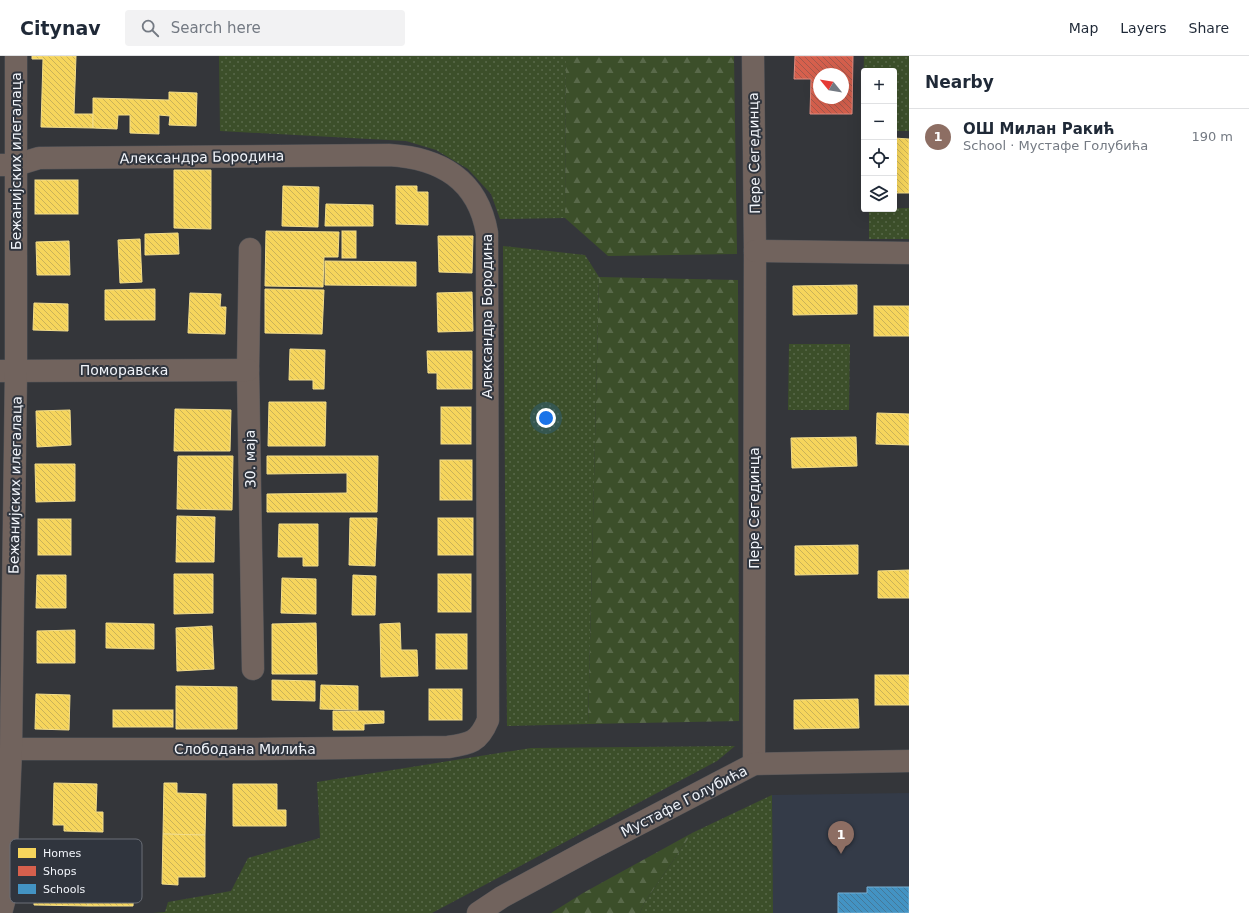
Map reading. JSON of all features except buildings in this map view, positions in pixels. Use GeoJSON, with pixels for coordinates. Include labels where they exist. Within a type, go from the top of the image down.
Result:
{"type":"FeatureCollection","features":[{"type":"Feature","properties":{"kind":"street","name":"Бежанијских илегалаца"},"geometry":{"type":"LineString","coordinates":[[1,913],[5,898],[11,749],[8,165],[16,56]]}},
{"type":"Feature","properties":{"kind":"street","name":"Пере Сегединца"},"geometry":{"type":"LineString","coordinates":[[753,56],[755,251],[754,764]]}},
{"type":"Feature","properties":{"kind":"street","name":"Александра Бородина"},"geometry":{"type":"LineString","coordinates":[[8,165],[39,158],[410,156],[442,167],[461,179],[470,190],[484,217],[487,241],[488,720],[483,732],[476,739]]}},
{"type":"Feature","properties":{"kind":"street","name":"30. маја"},"geometry":{"type":"LineString","coordinates":[[250,249],[248,370],[253,669]]}},
{"type":"Feature","properties":{"kind":"street"},"geometry":{"type":"LineString","coordinates":[[755,251],[909,253]]}},
{"type":"Feature","properties":{"kind":"street","name":"Поморавска"},"geometry":{"type":"LineString","coordinates":[[8,371],[248,370]]}},
{"type":"Feature","properties":{"kind":"street","name":"Слободана Милића"},"geometry":{"type":"LineString","coordinates":[[11,749],[448,747],[471,743],[476,739]]}},
{"type":"Feature","properties":{"kind":"street","name":"Мустафе Голубића"},"geometry":{"type":"LineString","coordinates":[[478,913],[502,897],[589,850],[754,764],[909,761]]}},
{"type":"Feature","properties":{"kind":"shaded area"},"geometry":{"type":"Polygon","coordinates":[[[909,793],[909,913],[773,913],[772,795],[909,793]]]}},
{"type":"Feature","properties":{"kind":"green space"},"geometry":{"type":"Polygon","coordinates":[[[219,56],[566,56],[565,218],[500,219],[491,194],[468,169],[436,150],[406,141],[220,131],[219,56]]]}},
{"type":"Feature","properties":{"kind":"green space"},"geometry":{"type":"Polygon","coordinates":[[[566,56],[734,56],[737,254],[608,256],[565,218],[566,56]]]}},
{"type":"Feature","properties":{"kind":"green space"},"geometry":{"type":"Polygon","coordinates":[[[864,56],[909,56],[909,131],[897,131],[897,68],[864,68],[864,56]]]}},
{"type":"Feature","properties":{"kind":"green space"},"geometry":{"type":"Polygon","coordinates":[[[897,208],[909,208],[909,239],[869,239],[869,212],[897,212],[897,208]]]}},
{"type":"Feature","properties":{"kind":"green space"},"geometry":{"type":"Polygon","coordinates":[[[503,246],[585,255],[599,277],[588,724],[507,726],[503,246]]]}},
{"type":"Feature","properties":{"kind":"green space"},"geometry":{"type":"Polygon","coordinates":[[[599,277],[738,280],[739,721],[588,724],[599,277]]]}},
{"type":"Feature","properties":{"kind":"green space"},"geometry":{"type":"Polygon","coordinates":[[[789,344],[850,344],[849,410],[788,410],[789,344]]]}},
{"type":"Feature","properties":{"kind":"green space"},"geometry":{"type":"Polygon","coordinates":[[[735,746],[717,761],[432,913],[153,913],[165,912],[168,902],[231,891],[248,858],[320,838],[317,782],[531,748],[735,746]]]}},
{"type":"Feature","properties":{"kind":"green space"},"geometry":{"type":"Polygon","coordinates":[[[772,795],[773,913],[640,913],[644,903],[692,833],[772,795]]]}},
{"type":"Feature","properties":{"kind":"green space"},"geometry":{"type":"Polygon","coordinates":[[[692,833],[644,903],[640,913],[551,913],[583,893],[692,833]]]}},
{"type":"Feature","properties":{"kind":"place","name":"ОШ Милан Ракић"},"geometry":{"type":"Point","coordinates":[841,854]}}]}
